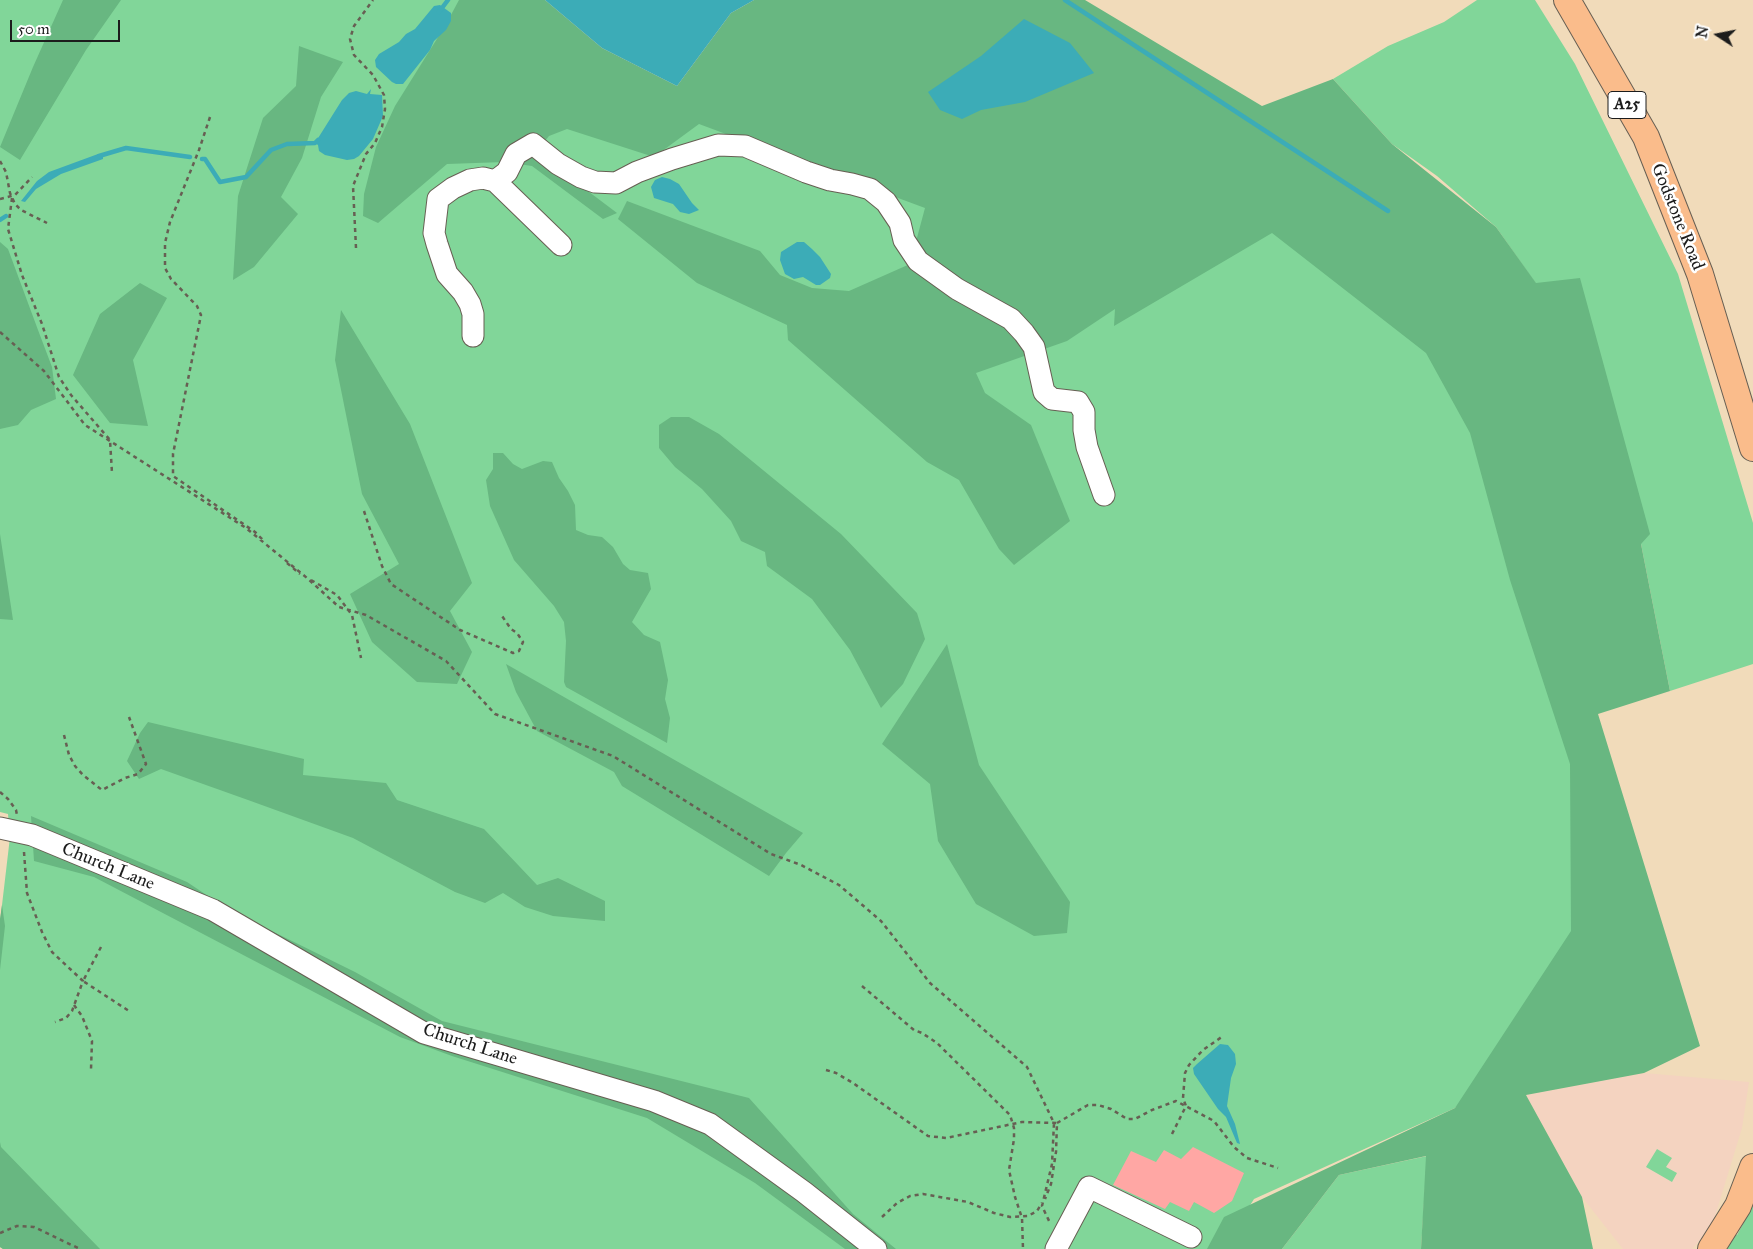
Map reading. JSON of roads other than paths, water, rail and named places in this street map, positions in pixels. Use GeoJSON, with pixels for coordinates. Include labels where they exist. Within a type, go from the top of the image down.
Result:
{"type":"FeatureCollection","features":[{"type":"Feature","properties":{"kind":"main road","name":"Godstone Road"},"geometry":{"type":"LineString","coordinates":[[1567,0],[1646,138],[1700,274],[1753,448]]}},
{"type":"Feature","properties":{"kind":"main road"},"geometry":{"type":"LineString","coordinates":[[1712,1249],[1738,1206],[1753,1168]]}},
{"type":"Feature","properties":{"kind":"street"},"geometry":{"type":"LineString","coordinates":[[495,181],[507,172],[516,154],[533,144],[558,164],[581,177],[595,182],[616,183],[637,172],[718,145],[745,146],[806,172],[830,180],[870,189],[886,202],[900,223],[904,240],[918,261],[957,289],[1011,319],[1024,333],[1034,347],[1044,392],[1052,399],[1078,402],[1084,412],[1084,430],[1087,447],[1104,494]]}},
{"type":"Feature","properties":{"kind":"street"},"geometry":{"type":"LineString","coordinates":[[473,336],[473,314],[470,304],[463,292],[447,274],[434,233],[438,199],[453,188],[470,180],[483,178],[495,181],[562,245]]}},
{"type":"Feature","properties":{"kind":"street","name":"Church Lane"},"geometry":{"type":"LineString","coordinates":[[0,828],[32,835],[213,910],[424,1033],[654,1101],[710,1124],[804,1192],[876,1249]]}},
{"type":"Feature","properties":{"kind":"street"},"geometry":{"type":"LineString","coordinates":[[1058,1246],[1089,1187],[1191,1237]]}},
{"type":"Feature","properties":{"kind":"water"},"geometry":{"type":"Polygon","coordinates":[[[545,0],[754,0],[731,13],[677,86],[602,48],[545,0]]]}},
{"type":"Feature","properties":{"kind":"water"},"geometry":{"type":"Polygon","coordinates":[[[440,5],[451,13],[451,21],[446,30],[434,41],[430,50],[403,84],[392,82],[376,67],[375,60],[379,54],[399,42],[406,34],[415,29],[434,6],[440,5]]]}},
{"type":"Feature","properties":{"kind":"water"},"geometry":{"type":"Polygon","coordinates":[[[1024,19],[1070,43],[1094,73],[1025,102],[981,110],[962,119],[940,110],[928,92],[981,56],[1024,19]]]}},
{"type":"Feature","properties":{"kind":"water"},"geometry":{"type":"Polygon","coordinates":[[[371,89],[370,94],[382,95],[383,116],[373,139],[359,156],[347,160],[325,155],[319,151],[318,145],[315,143],[342,100],[349,93],[356,91],[367,94],[371,89]]]}},
{"type":"Feature","properties":{"kind":"water"},"geometry":{"type":"Polygon","coordinates":[[[98,154],[103,154],[103,159],[61,174],[36,189],[25,202],[21,201],[37,181],[49,172],[98,154]]]}},
{"type":"Feature","properties":{"kind":"water"},"geometry":{"type":"Polygon","coordinates":[[[662,177],[679,184],[699,210],[689,214],[680,212],[673,204],[654,198],[651,187],[655,180],[662,177]]]}},
{"type":"Feature","properties":{"kind":"water"},"geometry":{"type":"Polygon","coordinates":[[[797,242],[804,242],[820,257],[831,274],[830,278],[820,285],[816,285],[803,277],[794,279],[785,274],[780,260],[781,252],[797,242]]]}},
{"type":"Feature","properties":{"kind":"water"},"geometry":{"type":"Polygon","coordinates":[[[1220,1044],[1228,1045],[1235,1054],[1236,1064],[1231,1078],[1227,1106],[1235,1124],[1240,1144],[1237,1143],[1226,1117],[1218,1109],[1194,1074],[1193,1068],[1220,1044]]]}},
{"type":"Feature","properties":{"kind":"waterway"},"geometry":{"type":"LineString","coordinates":[[439,12],[448,0]]}},
{"type":"Feature","properties":{"kind":"waterway"},"geometry":{"type":"LineString","coordinates":[[1065,0],[1388,211]]}},
{"type":"Feature","properties":{"kind":"waterway"},"geometry":{"type":"LineString","coordinates":[[202,159],[205,159],[220,182],[246,177],[271,150],[287,144],[315,143],[318,140]]}},
{"type":"Feature","properties":{"kind":"waterway"},"geometry":{"type":"LineString","coordinates":[[99,156],[126,148],[190,157]]}},
{"type":"Feature","properties":{"kind":"waterway"},"geometry":{"type":"LineString","coordinates":[[0,220],[6,216]]}}]}
